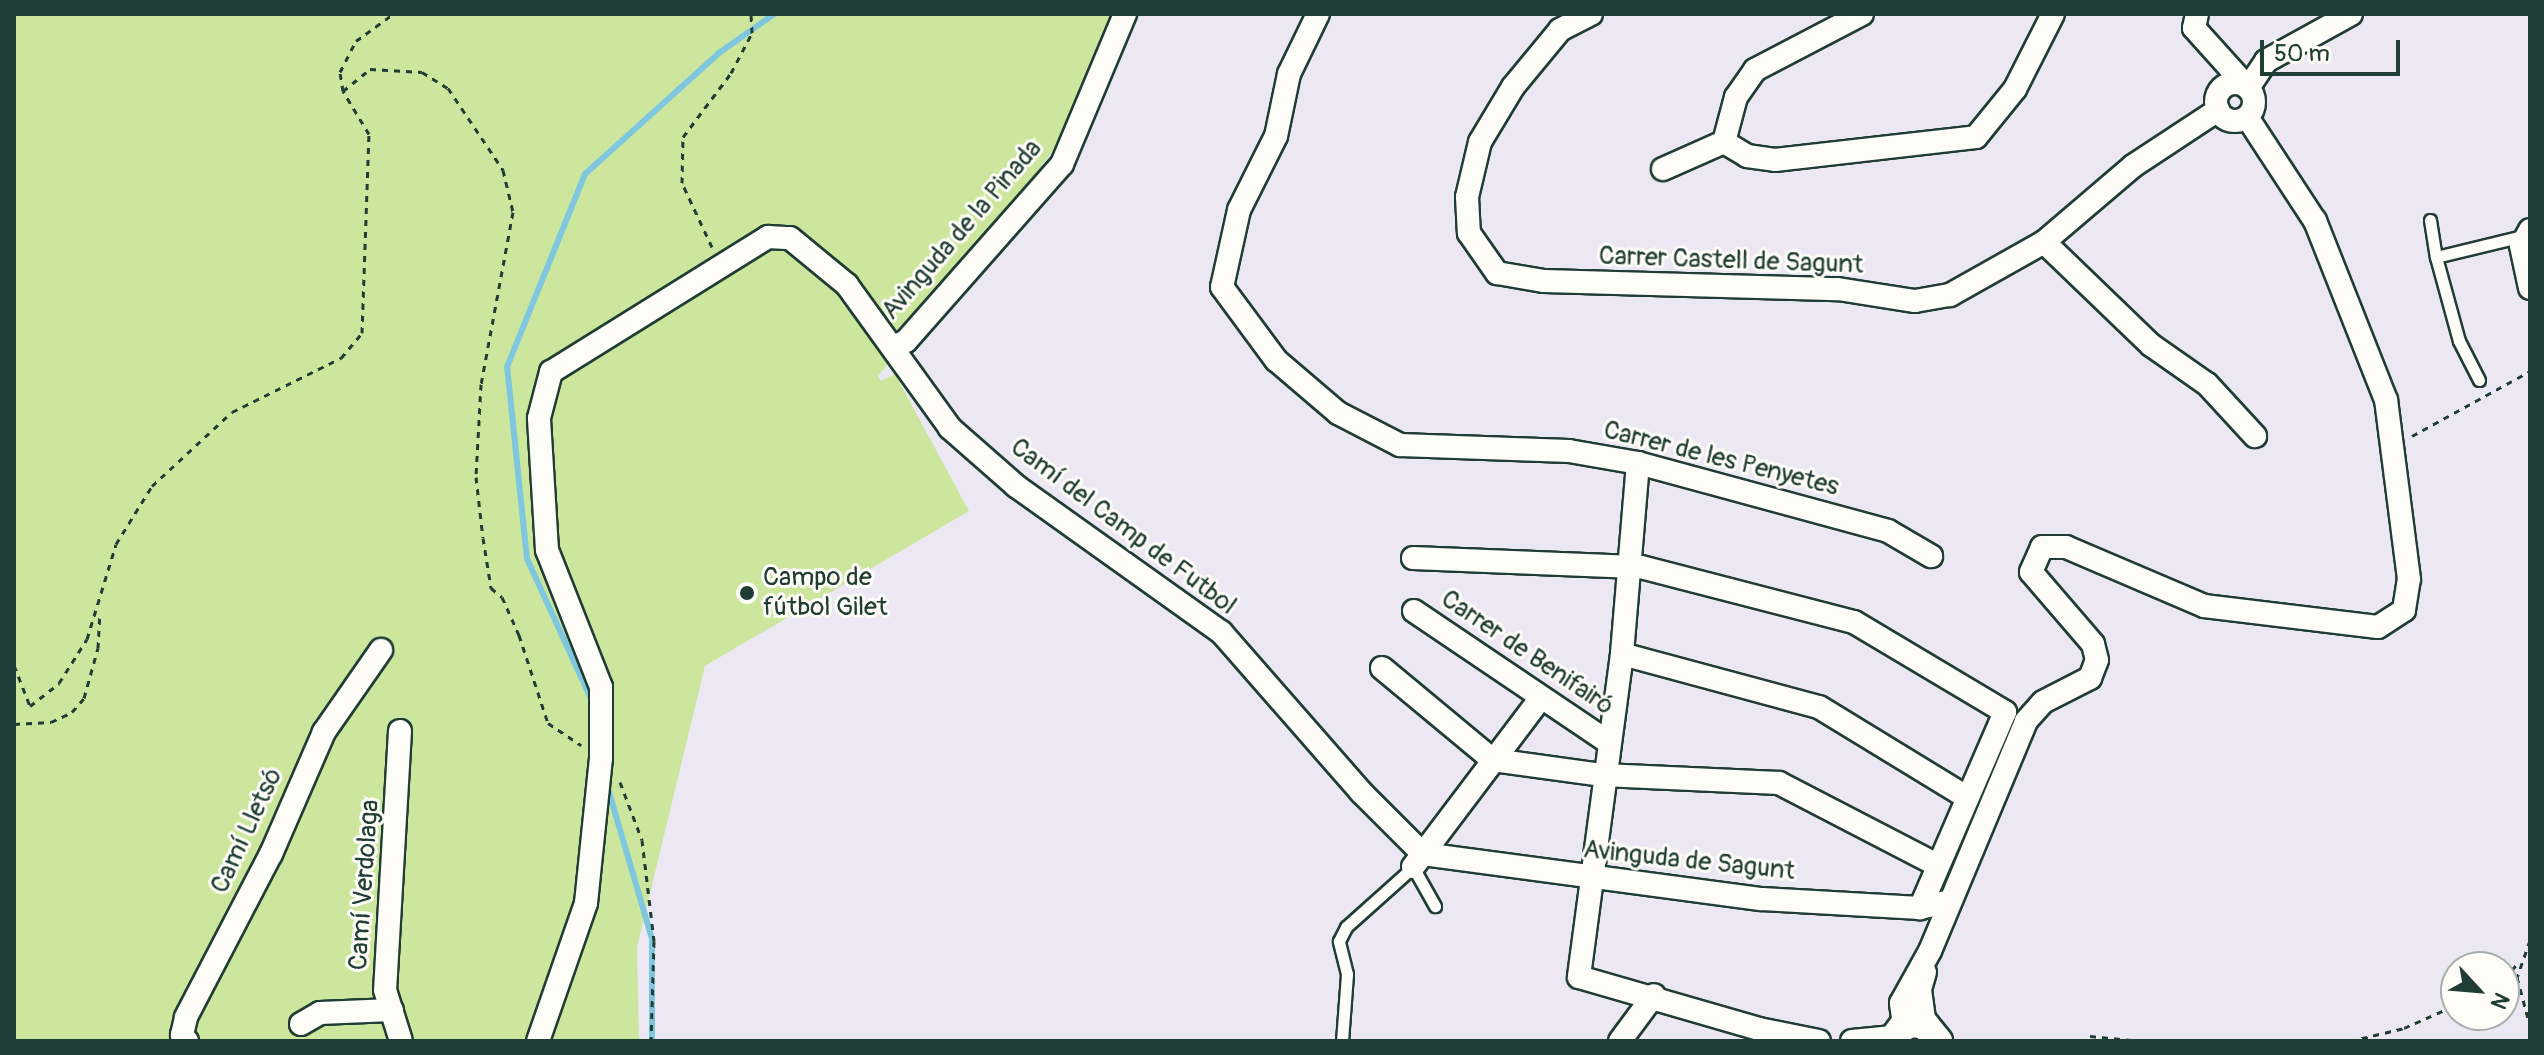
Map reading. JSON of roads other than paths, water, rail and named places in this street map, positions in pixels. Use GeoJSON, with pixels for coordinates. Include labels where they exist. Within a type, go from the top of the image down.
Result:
{"type":"FeatureCollection","features":[{"type":"Feature","properties":{"kind":"street","name":"Avinguda de la Pinada"},"geometry":{"type":"LineString","coordinates":[[896,346],[906,341],[1062,164],[1125,14]]}},
{"type":"Feature","properties":{"kind":"street","name":"Carrer de les Penyetes"},"geometry":{"type":"LineString","coordinates":[[1318,14],[1289,74],[1276,136],[1239,210],[1229,244],[1222,287],[1254,335],[1338,413],[1400,445],[1569,451],[1638,463],[1888,531],[1931,556]]}},
{"type":"Feature","properties":{"kind":"street","name":"Carrer Castell de Sagunt"},"geometry":{"type":"LineString","coordinates":[[1591,14],[1560,30],[1513,87],[1480,142],[1467,197],[1469,233],[1497,273],[1559,282],[1838,289],[1915,301],[1950,295],[2044,242],[2133,166],[2218,110]]}},
{"type":"Feature","properties":{"kind":"street"},"geometry":{"type":"LineString","coordinates":[[1724,142],[1736,97],[1755,70],[1862,14]]}},
{"type":"Feature","properties":{"kind":"street"},"geometry":{"type":"LineString","coordinates":[[1724,142],[1747,156],[1775,160],[1976,137],[2015,89],[2053,14]]}},
{"type":"Feature","properties":{"kind":"street"},"geometry":{"type":"LineString","coordinates":[[2197,14],[2194,28],[2248,88],[2254,103],[2247,117],[2232,121],[2218,110],[2223,87],[2239,83],[2248,88]]}},
{"type":"Feature","properties":{"kind":"street"},"geometry":{"type":"LineString","coordinates":[[2248,88],[2266,61],[2351,14]]}},
{"type":"Feature","properties":{"kind":"street"},"geometry":{"type":"LineString","coordinates":[[1852,1041],[1905,1036],[1930,951],[2026,721],[2043,702],[2090,678],[2097,660],[2093,644],[2031,572],[2042,547],[2066,547],[2204,606],[2378,627],[2404,610],[2409,579],[2395,445],[2386,400],[2315,221],[2247,117]]}},
{"type":"Feature","properties":{"kind":"street"},"geometry":{"type":"LineString","coordinates":[[1663,169],[1724,142]]}},
{"type":"Feature","properties":{"kind":"street"},"geometry":{"type":"LineString","coordinates":[[2529,232],[2521,246],[2530,288]]}},
{"type":"Feature","properties":{"kind":"street","name":"Camí del Camp de Futbol"},"geometry":{"type":"LineString","coordinates":[[538,1041],[586,903],[601,758],[601,687],[547,550],[539,418],[551,372],[720,264],[768,237],[790,238],[847,285],[896,346],[950,428],[1016,486],[1221,632],[1418,861]]}},
{"type":"Feature","properties":{"kind":"street"},"geometry":{"type":"LineString","coordinates":[[2044,242],[2151,345],[2207,384],[2255,436]]}},
{"type":"Feature","properties":{"kind":"street"},"geometry":{"type":"LineString","coordinates":[[1638,463],[1622,654],[1603,775],[1579,977],[1654,995],[1759,1029],[1819,1041]]}},
{"type":"Feature","properties":{"kind":"street"},"geometry":{"type":"LineString","coordinates":[[1413,558],[1630,566],[1854,622],[2005,712],[1965,796],[1920,908]]}},
{"type":"Feature","properties":{"kind":"street","name":"Carrer de Benifairó"},"geometry":{"type":"LineString","coordinates":[[1414,611],[1540,699],[1608,742]]}},
{"type":"Feature","properties":{"kind":"street","name":"Camí Lletsó"},"geometry":{"type":"LineString","coordinates":[[187,1041],[182,1035],[186,1017],[271,854],[324,732],[381,650]]}},
{"type":"Feature","properties":{"kind":"street"},"geometry":{"type":"LineString","coordinates":[[1622,654],[1819,707],[1965,796]]}},
{"type":"Feature","properties":{"kind":"street"},"geometry":{"type":"LineString","coordinates":[[1382,668],[1493,760],[1603,775],[1779,783],[1937,865]]}},
{"type":"Feature","properties":{"kind":"street"},"geometry":{"type":"LineString","coordinates":[[1418,861],[1540,699]]}},
{"type":"Feature","properties":{"kind":"street","name":"Camí Verdolaga"},"geometry":{"type":"LineString","coordinates":[[400,731],[385,990],[401,1041]]}},
{"type":"Feature","properties":{"kind":"street","name":"Avinguda de Sagunt"},"geometry":{"type":"LineString","coordinates":[[1418,861],[1762,899],[1920,908],[1950,901]]}},
{"type":"Feature","properties":{"kind":"street"},"geometry":{"type":"LineString","coordinates":[[1620,1041],[1654,995]]}},
{"type":"Feature","properties":{"kind":"street"},"geometry":{"type":"LineString","coordinates":[[301,1024],[320,1013],[392,1010]]}},
{"type":"Feature","properties":{"kind":"lane"},"geometry":{"type":"LineString","coordinates":[[2430,220],[2436,257],[2459,341],[2479,380]]}},
{"type":"Feature","properties":{"kind":"lane"},"geometry":{"type":"LineString","coordinates":[[2436,257],[2529,232]]}},
{"type":"Feature","properties":{"kind":"lane"},"geometry":{"type":"LineString","coordinates":[[1342,1041],[1347,974],[1339,941],[1346,927],[1418,861],[1435,906]]}},
{"type":"Feature","properties":{"kind":"waterway"},"geometry":{"type":"LineString","coordinates":[[593,703],[527,559],[507,367],[585,174],[719,53],[774,14]]}},
{"type":"Feature","properties":{"kind":"waterway"},"geometry":{"type":"LineString","coordinates":[[607,785],[652,939],[652,1041]]}},
{"type":"Feature","properties":{"kind":"place","name":"Campo de fútbol Gilet"},"geometry":{"type":"Point","coordinates":[747,593]}}]}
